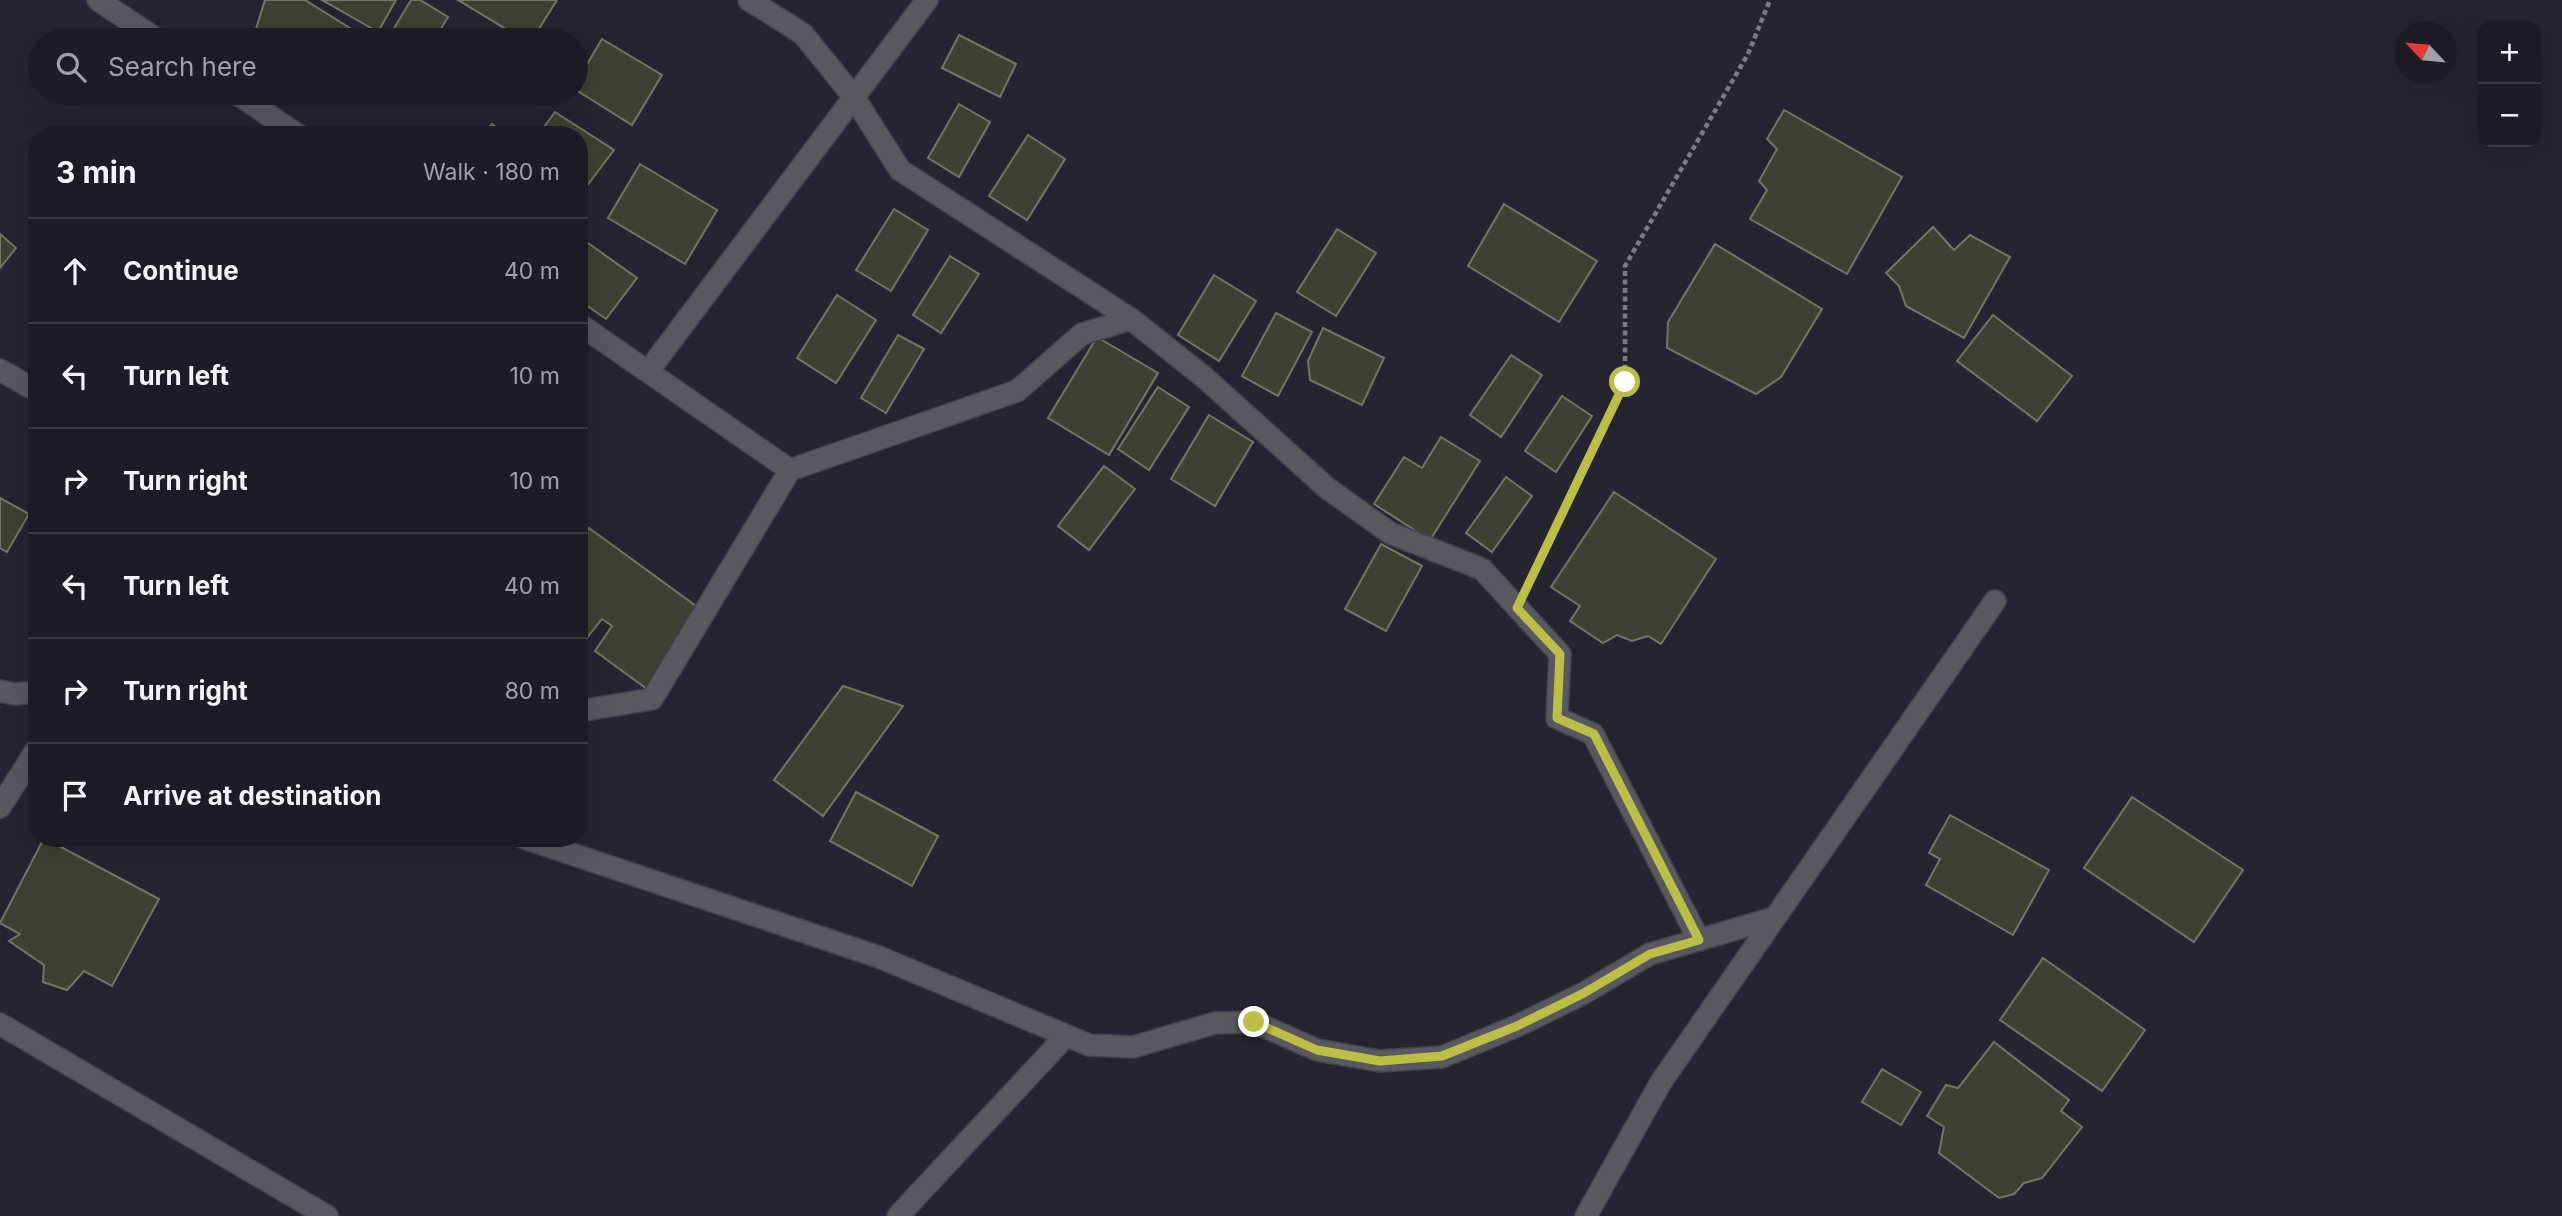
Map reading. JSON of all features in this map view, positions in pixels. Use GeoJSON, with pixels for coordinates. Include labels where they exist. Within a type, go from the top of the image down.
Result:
{"type":"FeatureCollection","features":[{"type":"Feature","properties":{"kind":"street"},"geometry":{"type":"LineString","coordinates":[[99,0],[140,28]]}},
{"type":"Feature","properties":{"kind":"street"},"geometry":{"type":"LineString","coordinates":[[749,0],[803,34],[853,96],[900,170],[1131,319],[1205,378],[1327,488],[1390,533],[1482,569],[1560,654],[1557,718],[1594,734],[1699,940]]}},
{"type":"Feature","properties":{"kind":"street"},"geometry":{"type":"LineString","coordinates":[[649,370],[927,0]]}},
{"type":"Feature","properties":{"kind":"street"},"geometry":{"type":"LineString","coordinates":[[254,105],[285,126]]}},
{"type":"Feature","properties":{"kind":"street"},"geometry":{"type":"LineString","coordinates":[[588,710],[652,699],[790,470],[1017,391],[1082,334],[1131,319]]}},
{"type":"Feature","properties":{"kind":"street"},"geometry":{"type":"LineString","coordinates":[[588,330],[790,470]]}},
{"type":"Feature","properties":{"kind":"street"},"geometry":{"type":"LineString","coordinates":[[0,370],[28,386]]}},
{"type":"Feature","properties":{"kind":"street"},"geometry":{"type":"LineString","coordinates":[[1586,1216],[1661,1082],[1994,601]]}},
{"type":"Feature","properties":{"kind":"street"},"geometry":{"type":"LineString","coordinates":[[0,691],[28,693]]}},
{"type":"Feature","properties":{"kind":"street"},"geometry":{"type":"LineString","coordinates":[[0,807],[28,763]]}},
{"type":"Feature","properties":{"kind":"street"},"geometry":{"type":"LineString","coordinates":[[551,847],[879,957],[1089,1045],[1133,1047],[1214,1023],[1254,1022],[1317,1050],[1380,1061],[1442,1056],[1517,1026],[1584,993],[1650,954],[1774,918]]}},
{"type":"Feature","properties":{"kind":"street"},"geometry":{"type":"LineString","coordinates":[[0,1024],[327,1216]]}},
{"type":"Feature","properties":{"kind":"street"},"geometry":{"type":"LineString","coordinates":[[898,1216],[1065,1037]]}},
{"type":"Feature","properties":{"kind":"path"},"geometry":{"type":"LineString","coordinates":[[1517,608],[1625,382],[1625,266],[1748,54],[1770,0]]}},
{"type":"Feature","properties":{"kind":"building"},"geometry":{"type":"Polygon","coordinates":[[[265,0],[305,0],[350,28],[256,28],[265,0]]]}},
{"type":"Feature","properties":{"kind":"building"},"geometry":{"type":"Polygon","coordinates":[[[322,0],[396,0],[380,28],[371,28],[322,0]]]}},
{"type":"Feature","properties":{"kind":"building"},"geometry":{"type":"Polygon","coordinates":[[[411,0],[420,0],[448,17],[441,28],[394,28],[411,0]]]}},
{"type":"Feature","properties":{"kind":"building"},"geometry":{"type":"Polygon","coordinates":[[[458,0],[557,0],[540,28],[504,28],[458,0]]]}},
{"type":"Feature","properties":{"kind":"building"},"geometry":{"type":"Polygon","coordinates":[[[959,35],[1016,64],[1000,97],[942,68],[959,35]]]}},
{"type":"Feature","properties":{"kind":"building"},"geometry":{"type":"Polygon","coordinates":[[[602,39],[662,75],[632,125],[588,98],[588,63],[602,39]]]}},
{"type":"Feature","properties":{"kind":"building"},"geometry":{"type":"Polygon","coordinates":[[[959,104],[990,122],[959,177],[928,158],[959,104]]]}},
{"type":"Feature","properties":{"kind":"building"},"geometry":{"type":"Polygon","coordinates":[[[1784,110],[1902,177],[1847,274],[1750,219],[1767,190],[1759,181],[1777,149],[1767,139],[1784,110]]]}},
{"type":"Feature","properties":{"kind":"building"},"geometry":{"type":"Polygon","coordinates":[[[555,112],[577,126],[545,126],[555,112]]]}},
{"type":"Feature","properties":{"kind":"building"},"geometry":{"type":"Polygon","coordinates":[[[588,133],[614,150],[588,184],[588,133]]]}},
{"type":"Feature","properties":{"kind":"building"},"geometry":{"type":"Polygon","coordinates":[[[1028,135],[1065,159],[1027,220],[989,196],[1028,135]]]}},
{"type":"Feature","properties":{"kind":"building"},"geometry":{"type":"Polygon","coordinates":[[[640,164],[717,210],[685,264],[608,218],[640,164]]]}},
{"type":"Feature","properties":{"kind":"building"},"geometry":{"type":"Polygon","coordinates":[[[1504,204],[1597,261],[1559,322],[1468,266],[1504,204]]]}},
{"type":"Feature","properties":{"kind":"building"},"geometry":{"type":"Polygon","coordinates":[[[894,209],[928,230],[891,291],[856,270],[894,209]]]}},
{"type":"Feature","properties":{"kind":"building"},"geometry":{"type":"Polygon","coordinates":[[[1933,227],[1954,250],[1970,235],[2010,257],[1964,338],[1906,306],[1899,286],[1886,273],[1933,227]]]}},
{"type":"Feature","properties":{"kind":"building"},"geometry":{"type":"Polygon","coordinates":[[[1337,229],[1376,253],[1336,316],[1297,292],[1337,229]]]}},
{"type":"Feature","properties":{"kind":"building"},"geometry":{"type":"Polygon","coordinates":[[[0,234],[16,248],[0,268],[0,234]]]}},
{"type":"Feature","properties":{"kind":"building"},"geometry":{"type":"Polygon","coordinates":[[[588,243],[637,278],[606,319],[588,306],[588,243]]]}},
{"type":"Feature","properties":{"kind":"building"},"geometry":{"type":"Polygon","coordinates":[[[1715,244],[1822,309],[1781,377],[1756,394],[1667,348],[1668,322],[1715,244]]]}},
{"type":"Feature","properties":{"kind":"building"},"geometry":{"type":"Polygon","coordinates":[[[950,256],[979,274],[941,333],[913,315],[950,256]]]}},
{"type":"Feature","properties":{"kind":"building"},"geometry":{"type":"Polygon","coordinates":[[[1214,275],[1256,301],[1219,361],[1178,335],[1214,275]]]}},
{"type":"Feature","properties":{"kind":"building"},"geometry":{"type":"Polygon","coordinates":[[[837,295],[876,320],[836,383],[797,358],[837,295]]]}},
{"type":"Feature","properties":{"kind":"building"},"geometry":{"type":"Polygon","coordinates":[[[1276,313],[1312,332],[1278,396],[1242,376],[1276,313]]]}},
{"type":"Feature","properties":{"kind":"building"},"geometry":{"type":"Polygon","coordinates":[[[1993,315],[2072,376],[2037,421],[1957,361],[1993,315]]]}},
{"type":"Feature","properties":{"kind":"building"},"geometry":{"type":"Polygon","coordinates":[[[1323,328],[1384,358],[1362,405],[1310,380],[1308,361],[1323,328]]]}},
{"type":"Feature","properties":{"kind":"building"},"geometry":{"type":"Polygon","coordinates":[[[898,335],[924,349],[886,413],[861,398],[898,335]]]}},
{"type":"Feature","properties":{"kind":"building"},"geometry":{"type":"Polygon","coordinates":[[[1097,337],[1158,373],[1109,455],[1048,418],[1097,337]]]}},
{"type":"Feature","properties":{"kind":"building"},"geometry":{"type":"Polygon","coordinates":[[[1511,355],[1542,375],[1501,437],[1470,415],[1511,355]]]}},
{"type":"Feature","properties":{"kind":"building"},"geometry":{"type":"Polygon","coordinates":[[[1158,387],[1189,407],[1149,470],[1118,449],[1158,387]]]}},
{"type":"Feature","properties":{"kind":"building"},"geometry":{"type":"Polygon","coordinates":[[[1562,396],[1592,416],[1556,472],[1525,451],[1562,396]]]}},
{"type":"Feature","properties":{"kind":"building"},"geometry":{"type":"Polygon","coordinates":[[[1209,415],[1253,442],[1215,506],[1171,479],[1209,415]]]}},
{"type":"Feature","properties":{"kind":"building"},"geometry":{"type":"Polygon","coordinates":[[[1441,437],[1480,461],[1430,540],[1374,504],[1404,457],[1422,468],[1441,437]]]}},
{"type":"Feature","properties":{"kind":"building"},"geometry":{"type":"Polygon","coordinates":[[[1104,466],[1135,489],[1089,550],[1058,526],[1104,466]]]}},
{"type":"Feature","properties":{"kind":"building"},"geometry":{"type":"Polygon","coordinates":[[[1506,477],[1532,496],[1492,552],[1466,533],[1506,477]]]}},
{"type":"Feature","properties":{"kind":"building"},"geometry":{"type":"Polygon","coordinates":[[[1614,492],[1716,559],[1661,644],[1648,636],[1632,641],[1617,635],[1603,643],[1570,621],[1580,606],[1551,587],[1614,492]]]}},
{"type":"Feature","properties":{"kind":"building"},"geometry":{"type":"Polygon","coordinates":[[[0,498],[28,516],[7,552],[0,548],[0,498]]]}},
{"type":"Feature","properties":{"kind":"building"},"geometry":{"type":"Polygon","coordinates":[[[588,529],[703,611],[647,689],[595,651],[612,626],[602,619],[588,636],[588,529]]]}},
{"type":"Feature","properties":{"kind":"building"},"geometry":{"type":"Polygon","coordinates":[[[1381,544],[1422,566],[1386,631],[1345,609],[1381,544]]]}},
{"type":"Feature","properties":{"kind":"building"},"geometry":{"type":"Polygon","coordinates":[[[843,686],[903,706],[823,816],[774,780],[843,686]]]}},
{"type":"Feature","properties":{"kind":"building"},"geometry":{"type":"Polygon","coordinates":[[[856,792],[938,836],[912,886],[830,841],[856,792]]]}},
{"type":"Feature","properties":{"kind":"building"},"geometry":{"type":"Polygon","coordinates":[[[2132,797],[2243,870],[2194,942],[2084,868],[2132,797]]]}},
{"type":"Feature","properties":{"kind":"building"},"geometry":{"type":"Polygon","coordinates":[[[1950,815],[2049,870],[2013,935],[1926,885],[1940,859],[1929,853],[1950,815]]]}},
{"type":"Feature","properties":{"kind":"building"},"geometry":{"type":"Polygon","coordinates":[[[39,847],[61,847],[159,899],[112,986],[84,971],[67,990],[43,982],[44,965],[9,941],[20,934],[0,923],[39,847]]]}},
{"type":"Feature","properties":{"kind":"building"},"geometry":{"type":"Polygon","coordinates":[[[2043,958],[2145,1030],[2102,1091],[2000,1020],[2043,958]]]}},
{"type":"Feature","properties":{"kind":"building"},"geometry":{"type":"Polygon","coordinates":[[[1994,1042],[2069,1100],[2061,1111],[2082,1127],[2042,1178],[2024,1183],[2014,1194],[1999,1198],[1939,1153],[1944,1127],[1927,1116],[1946,1085],[1958,1088],[1994,1042]]]}},
{"type":"Feature","properties":{"kind":"building"},"geometry":{"type":"Polygon","coordinates":[[[1882,1069],[1921,1092],[1901,1125],[1862,1102],[1882,1069]]]}},
{"type":"Feature","properties":{"kind":"route"},"geometry":{"type":"LineString","coordinates":[[1254,1022],[1317,1050],[1380,1061],[1442,1056],[1517,1026],[1584,993],[1650,954],[1699,940],[1594,734],[1557,718],[1560,654],[1517,608],[1625,382]]}}]}
